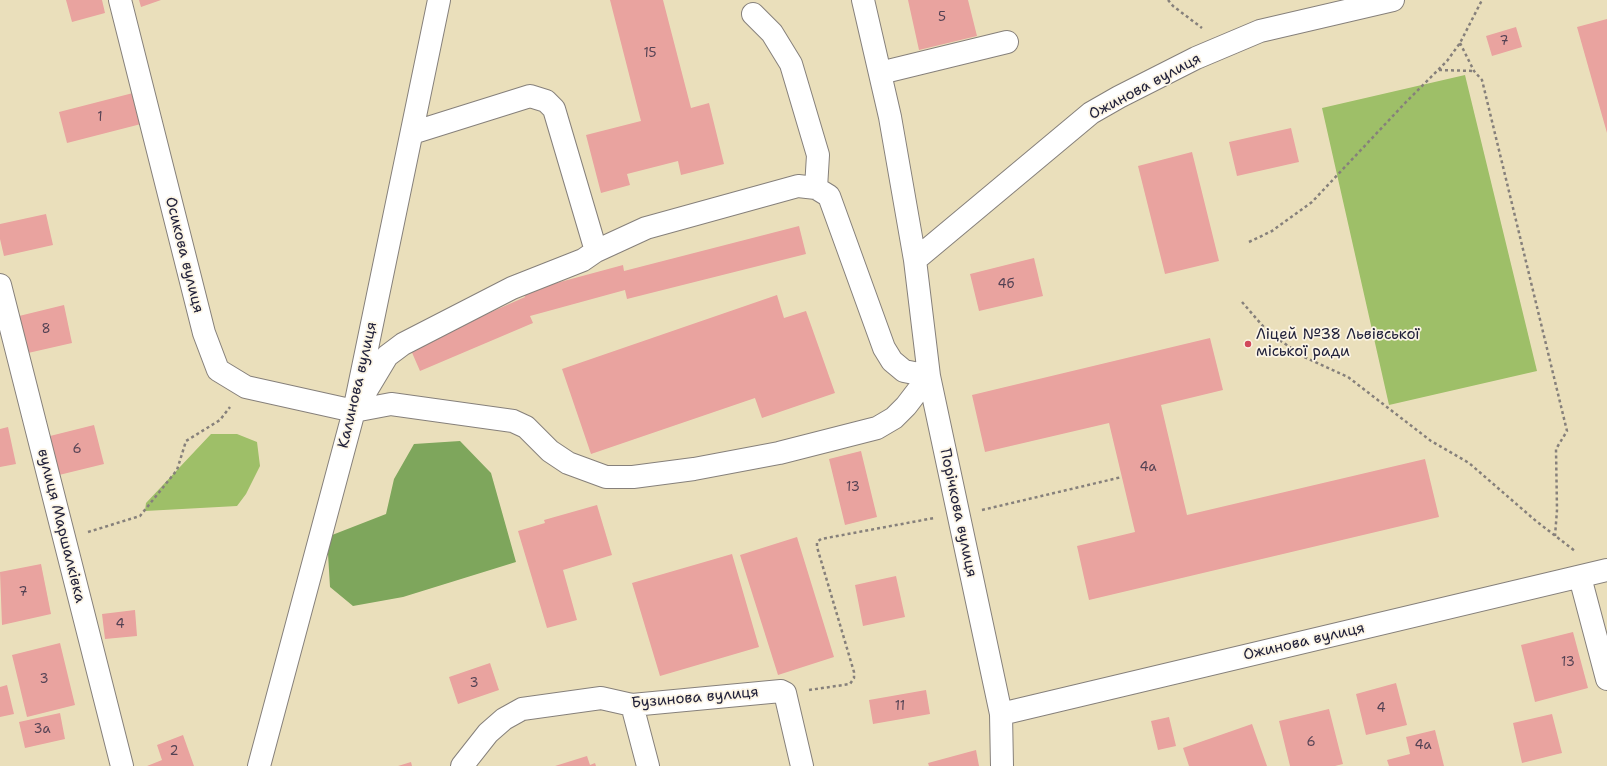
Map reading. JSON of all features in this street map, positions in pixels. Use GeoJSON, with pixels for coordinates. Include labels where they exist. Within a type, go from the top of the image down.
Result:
{"type":"FeatureCollection","features":[{"type":"Feature","properties":{"kind":"street","name":"Осикова вулиця"},"geometry":{"type":"LineString","coordinates":[[120,0],[204,333],[218,370],[246,387],[354,411]]}},
{"type":"Feature","properties":{"kind":"street","name":"Калинова вулиця"},"geometry":{"type":"LineString","coordinates":[[259,766],[354,411],[439,0]]}},
{"type":"Feature","properties":{"kind":"street","name":"Порічкова вулиця"},"geometry":{"type":"LineString","coordinates":[[863,0],[890,116],[915,260],[929,376],[1001,714],[1002,766]]}},
{"type":"Feature","properties":{"kind":"street","name":"Ожинова вулиця"},"geometry":{"type":"LineString","coordinates":[[915,260],[1091,113],[1119,97],[1196,58],[1260,31],[1393,0]]}},
{"type":"Feature","properties":{"kind":"street"},"geometry":{"type":"LineString","coordinates":[[753,14],[772,33],[791,64],[818,155],[816,188]]}},
{"type":"Feature","properties":{"kind":"street"},"geometry":{"type":"LineString","coordinates":[[880,73],[1007,42]]}},
{"type":"Feature","properties":{"kind":"street"},"geometry":{"type":"LineString","coordinates":[[412,133],[530,96],[546,100],[554,109],[596,251]]}},
{"type":"Feature","properties":{"kind":"street"},"geometry":{"type":"LineString","coordinates":[[798,186],[816,188],[829,196],[884,348],[892,361],[904,371],[929,376],[906,406],[894,418],[877,428],[779,453],[694,469],[633,477],[606,477],[568,463],[550,451],[526,427],[513,421],[391,404],[354,411],[387,356],[403,344],[512,288],[583,260],[596,251],[646,228],[798,186]]}},
{"type":"Feature","properties":{"kind":"street","name":"вулиця Маршалківка"},"geometry":{"type":"LineString","coordinates":[[0,285],[122,766]]}},
{"type":"Feature","properties":{"kind":"street","name":"Ожинова вулиця"},"geometry":{"type":"LineString","coordinates":[[1001,714],[1607,570]]}},
{"type":"Feature","properties":{"kind":"street"},"geometry":{"type":"LineString","coordinates":[[1580,577],[1607,679]]}},
{"type":"Feature","properties":{"kind":"street","name":"Бузинова вулиця"},"geometry":{"type":"LineString","coordinates":[[462,766],[488,733],[504,720],[522,709],[601,698],[632,705],[780,690],[785,693]]}},
{"type":"Feature","properties":{"kind":"street"},"geometry":{"type":"LineString","coordinates":[[785,693],[802,766]]}},
{"type":"Feature","properties":{"kind":"street"},"geometry":{"type":"LineString","coordinates":[[632,705],[648,766]]}},
{"type":"Feature","properties":{"kind":"path"},"geometry":{"type":"LineString","coordinates":[[1168,0],[1225,46]]}},
{"type":"Feature","properties":{"kind":"path"},"geometry":{"type":"LineString","coordinates":[[1248,242],[1272,231],[1312,202],[1438,70],[1460,43],[1482,0]]}},
{"type":"Feature","properties":{"kind":"path"},"geometry":{"type":"LineString","coordinates":[[1460,43],[1474,71],[1482,80],[1566,431],[1556,449],[1557,510],[1555,536]]}},
{"type":"Feature","properties":{"kind":"path"},"geometry":{"type":"LineString","coordinates":[[1438,70],[1474,71]]}},
{"type":"Feature","properties":{"kind":"path"},"geometry":{"type":"LineString","coordinates":[[1242,302],[1268,332],[1304,357],[1348,377],[1431,441],[1469,463],[1576,552]]}},
{"type":"Feature","properties":{"kind":"path"},"geometry":{"type":"LineString","coordinates":[[65,540],[140,516],[177,470],[186,441],[220,420],[246,387]]}},
{"type":"Feature","properties":{"kind":"path"},"geometry":{"type":"LineString","coordinates":[[980,511],[1122,477]]}},
{"type":"Feature","properties":{"kind":"path"},"geometry":{"type":"LineString","coordinates":[[785,693],[850,684],[854,678],[854,672],[817,547],[817,542],[821,539],[937,517]]}},
{"type":"Feature","properties":{"kind":"green space"},"geometry":{"type":"Polygon","coordinates":[[[1465,75],[1537,371],[1389,405],[1322,108],[1465,75]]]}},
{"type":"Feature","properties":{"kind":"green space"},"geometry":{"type":"Polygon","coordinates":[[[211,434],[237,434],[257,442],[260,466],[246,494],[237,506],[145,511],[146,503],[211,434]]]}},
{"type":"Feature","properties":{"kind":"green space"},"geometry":{"type":"Polygon","coordinates":[[[460,441],[491,473],[516,562],[403,597],[353,606],[330,587],[327,537],[386,514],[394,479],[414,444],[460,441]]]}},
{"type":"Feature","properties":{"kind":"building"},"geometry":{"type":"Polygon","coordinates":[[[66,0],[102,0],[105,13],[72,22],[66,0]]]}},
{"type":"Feature","properties":{"kind":"building"},"geometry":{"type":"Polygon","coordinates":[[[139,0],[161,0],[141,7],[139,0]]]}},
{"type":"Feature","properties":{"kind":"building"},"geometry":{"type":"Polygon","coordinates":[[[610,0],[663,0],[691,108],[709,103],[724,164],[681,175],[678,161],[627,174],[630,185],[601,193],[586,135],[641,121],[610,0]]]}},
{"type":"Feature","properties":{"kind":"building"},"geometry":{"type":"Polygon","coordinates":[[[908,0],[968,0],[977,36],[919,50],[908,0]]]}},
{"type":"Feature","properties":{"kind":"building"},"geometry":{"type":"Polygon","coordinates":[[[1607,19],[1607,133],[1577,27],[1607,19]]]}},
{"type":"Feature","properties":{"kind":"building"},"geometry":{"type":"Polygon","coordinates":[[[1516,27],[1522,47],[1492,56],[1486,36],[1516,27]]]}},
{"type":"Feature","properties":{"kind":"building"},"geometry":{"type":"Polygon","coordinates":[[[133,93],[141,124],[67,143],[59,112],[133,93]]]}},
{"type":"Feature","properties":{"kind":"building"},"geometry":{"type":"Polygon","coordinates":[[[1291,128],[1299,162],[1237,176],[1229,142],[1291,128]]]}},
{"type":"Feature","properties":{"kind":"building"},"geometry":{"type":"Polygon","coordinates":[[[1192,152],[1219,261],[1165,274],[1138,166],[1192,152]]]}},
{"type":"Feature","properties":{"kind":"building"},"geometry":{"type":"Polygon","coordinates":[[[46,214],[53,245],[4,256],[0,239],[0,224],[46,214]]]}},
{"type":"Feature","properties":{"kind":"building"},"geometry":{"type":"Polygon","coordinates":[[[799,226],[806,254],[627,299],[625,290],[530,316],[533,323],[420,371],[410,348],[525,297],[523,292],[623,265],[624,271],[799,226]]]}},
{"type":"Feature","properties":{"kind":"building"},"geometry":{"type":"Polygon","coordinates":[[[1034,258],[1043,296],[979,311],[970,274],[1034,258]]]}},
{"type":"Feature","properties":{"kind":"building"},"geometry":{"type":"Polygon","coordinates":[[[777,295],[784,318],[806,311],[835,393],[762,418],[755,398],[591,454],[562,369],[777,295]]]}},
{"type":"Feature","properties":{"kind":"building"},"geometry":{"type":"Polygon","coordinates":[[[64,305],[72,343],[28,353],[19,316],[64,305]]]}},
{"type":"Feature","properties":{"kind":"building"},"geometry":{"type":"Polygon","coordinates":[[[1210,338],[1223,390],[1161,405],[1187,515],[1425,459],[1439,517],[1089,600],[1077,546],[1135,532],[1109,423],[985,452],[972,395],[1210,338]]]}},
{"type":"Feature","properties":{"kind":"building"},"geometry":{"type":"Polygon","coordinates":[[[94,425],[104,464],[59,475],[50,436],[94,425]]]}},
{"type":"Feature","properties":{"kind":"building"},"geometry":{"type":"Polygon","coordinates":[[[8,427],[16,464],[0,467],[0,429],[8,427]]]}},
{"type":"Feature","properties":{"kind":"building"},"geometry":{"type":"Polygon","coordinates":[[[861,451],[877,517],[845,525],[829,459],[861,451]]]}},
{"type":"Feature","properties":{"kind":"building"},"geometry":{"type":"Polygon","coordinates":[[[597,505],[612,555],[563,570],[577,620],[547,628],[518,531],[545,523],[544,520],[597,505]]]}},
{"type":"Feature","properties":{"kind":"building"},"geometry":{"type":"Polygon","coordinates":[[[797,537],[834,657],[778,675],[740,555],[797,537]]]}},
{"type":"Feature","properties":{"kind":"building"},"geometry":{"type":"Polygon","coordinates":[[[732,554],[759,647],[660,676],[632,583],[732,554]]]}},
{"type":"Feature","properties":{"kind":"building"},"geometry":{"type":"Polygon","coordinates":[[[41,564],[51,614],[2,625],[0,572],[41,564]]]}},
{"type":"Feature","properties":{"kind":"building"},"geometry":{"type":"Polygon","coordinates":[[[896,576],[905,617],[863,626],[855,585],[896,576]]]}},
{"type":"Feature","properties":{"kind":"building"},"geometry":{"type":"Polygon","coordinates":[[[135,610],[137,636],[105,639],[102,614],[135,610]]]}},
{"type":"Feature","properties":{"kind":"building"},"geometry":{"type":"Polygon","coordinates":[[[1573,632],[1588,688],[1535,702],[1521,645],[1573,632]]]}},
{"type":"Feature","properties":{"kind":"building"},"geometry":{"type":"Polygon","coordinates":[[[60,643],[75,705],[27,717],[12,655],[60,643]]]}},
{"type":"Feature","properties":{"kind":"building"},"geometry":{"type":"Polygon","coordinates":[[[490,663],[499,690],[458,704],[449,677],[490,663]]]}},
{"type":"Feature","properties":{"kind":"building"},"geometry":{"type":"Polygon","coordinates":[[[1396,683],[1407,725],[1366,735],[1356,694],[1396,683]]]}},
{"type":"Feature","properties":{"kind":"building"},"geometry":{"type":"Polygon","coordinates":[[[7,685],[14,714],[0,717],[0,687],[7,685]]]}},
{"type":"Feature","properties":{"kind":"building"},"geometry":{"type":"Polygon","coordinates":[[[926,690],[930,714],[873,724],[869,700],[926,690]]]}},
{"type":"Feature","properties":{"kind":"building"},"geometry":{"type":"Polygon","coordinates":[[[1329,709],[1343,764],[1335,766],[1290,766],[1279,721],[1329,709]]]}},
{"type":"Feature","properties":{"kind":"building"},"geometry":{"type":"Polygon","coordinates":[[[60,713],[65,739],[25,748],[19,722],[60,713]]]}},
{"type":"Feature","properties":{"kind":"building"},"geometry":{"type":"Polygon","coordinates":[[[1552,714],[1562,753],[1522,763],[1513,723],[1552,714]]]}},
{"type":"Feature","properties":{"kind":"building"},"geometry":{"type":"Polygon","coordinates":[[[1169,717],[1176,746],[1158,750],[1151,721],[1169,717]]]}},
{"type":"Feature","properties":{"kind":"building"},"geometry":{"type":"Polygon","coordinates":[[[1252,724],[1267,766],[1189,766],[1183,748],[1252,724]]]}},
{"type":"Feature","properties":{"kind":"building"},"geometry":{"type":"Polygon","coordinates":[[[1435,730],[1444,766],[1389,766],[1387,760],[1410,754],[1406,737],[1435,730]]]}},
{"type":"Feature","properties":{"kind":"building"},"geometry":{"type":"Polygon","coordinates":[[[183,735],[194,766],[147,766],[162,760],[157,745],[183,735]]]}},
{"type":"Feature","properties":{"kind":"building"},"geometry":{"type":"Polygon","coordinates":[[[976,750],[979,766],[929,766],[928,763],[976,750]]]}},
{"type":"Feature","properties":{"kind":"building"},"geometry":{"type":"Polygon","coordinates":[[[587,756],[590,765],[595,763],[596,766],[555,766],[587,756]]]}},
{"type":"Feature","properties":{"kind":"building"},"geometry":{"type":"Polygon","coordinates":[[[411,762],[412,766],[398,766],[411,762]]]}},
{"type":"Feature","properties":{"kind":"place","name":"Ліцей №38 Львівської міської ради"},"geometry":{"type":"Point","coordinates":[1248,344]}}]}
